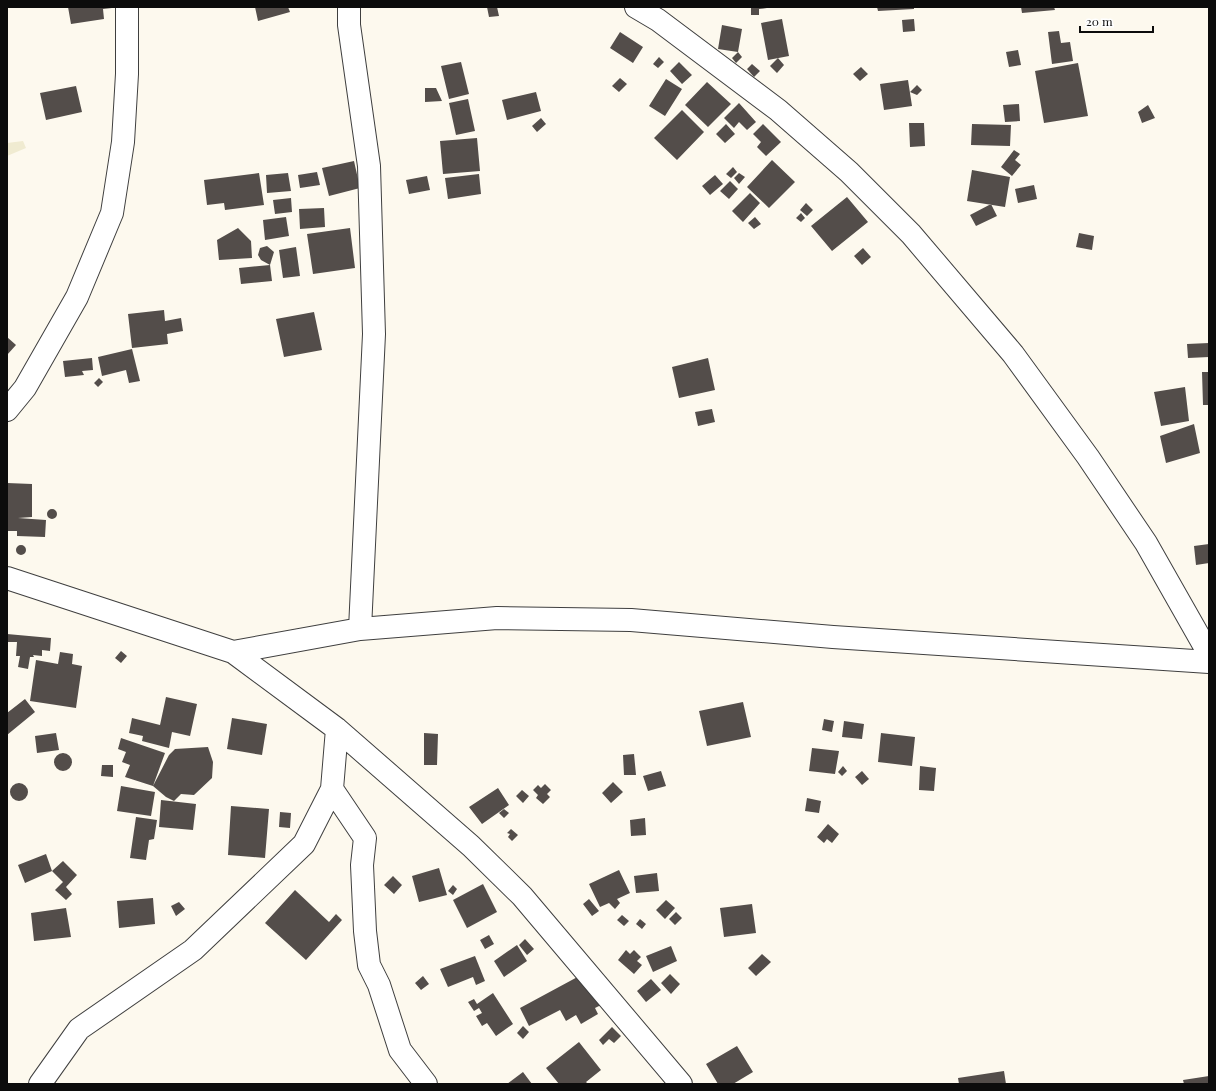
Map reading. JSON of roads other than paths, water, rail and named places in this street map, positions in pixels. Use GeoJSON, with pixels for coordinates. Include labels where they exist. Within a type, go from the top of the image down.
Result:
{"type":"FeatureCollection","features":[{"type":"Feature","properties":{"kind":"street"},"geometry":{"type":"LineString","coordinates":[[7,410],[25,388],[78,297],[112,213],[123,142],[127,74],[128,7]]}},
{"type":"Feature","properties":{"kind":"street"},"geometry":{"type":"LineString","coordinates":[[349,7],[349,25],[369,166],[374,334],[360,629]]}},
{"type":"Feature","properties":{"kind":"street"},"geometry":{"type":"LineString","coordinates":[[636,7],[658,20],[778,110],[849,172],[911,234],[1013,354],[1083,451],[1146,543],[1209,654]]}},
{"type":"Feature","properties":{"kind":"street"},"geometry":{"type":"LineString","coordinates":[[7,578],[233,652],[337,729],[471,846],[522,896],[681,1084]]}},
{"type":"Feature","properties":{"kind":"street"},"geometry":{"type":"LineString","coordinates":[[233,652],[360,629],[496,618],[631,620],[833,637],[1209,662]]}},
{"type":"Feature","properties":{"kind":"street"},"geometry":{"type":"LineString","coordinates":[[40,1084],[79,1029],[193,950],[304,844],[332,789],[337,729]]}},
{"type":"Feature","properties":{"kind":"street"},"geometry":{"type":"LineString","coordinates":[[332,789],[365,838],[362,865],[365,931],[369,965],[378,985],[400,1050],[426,1084]]}}]}
